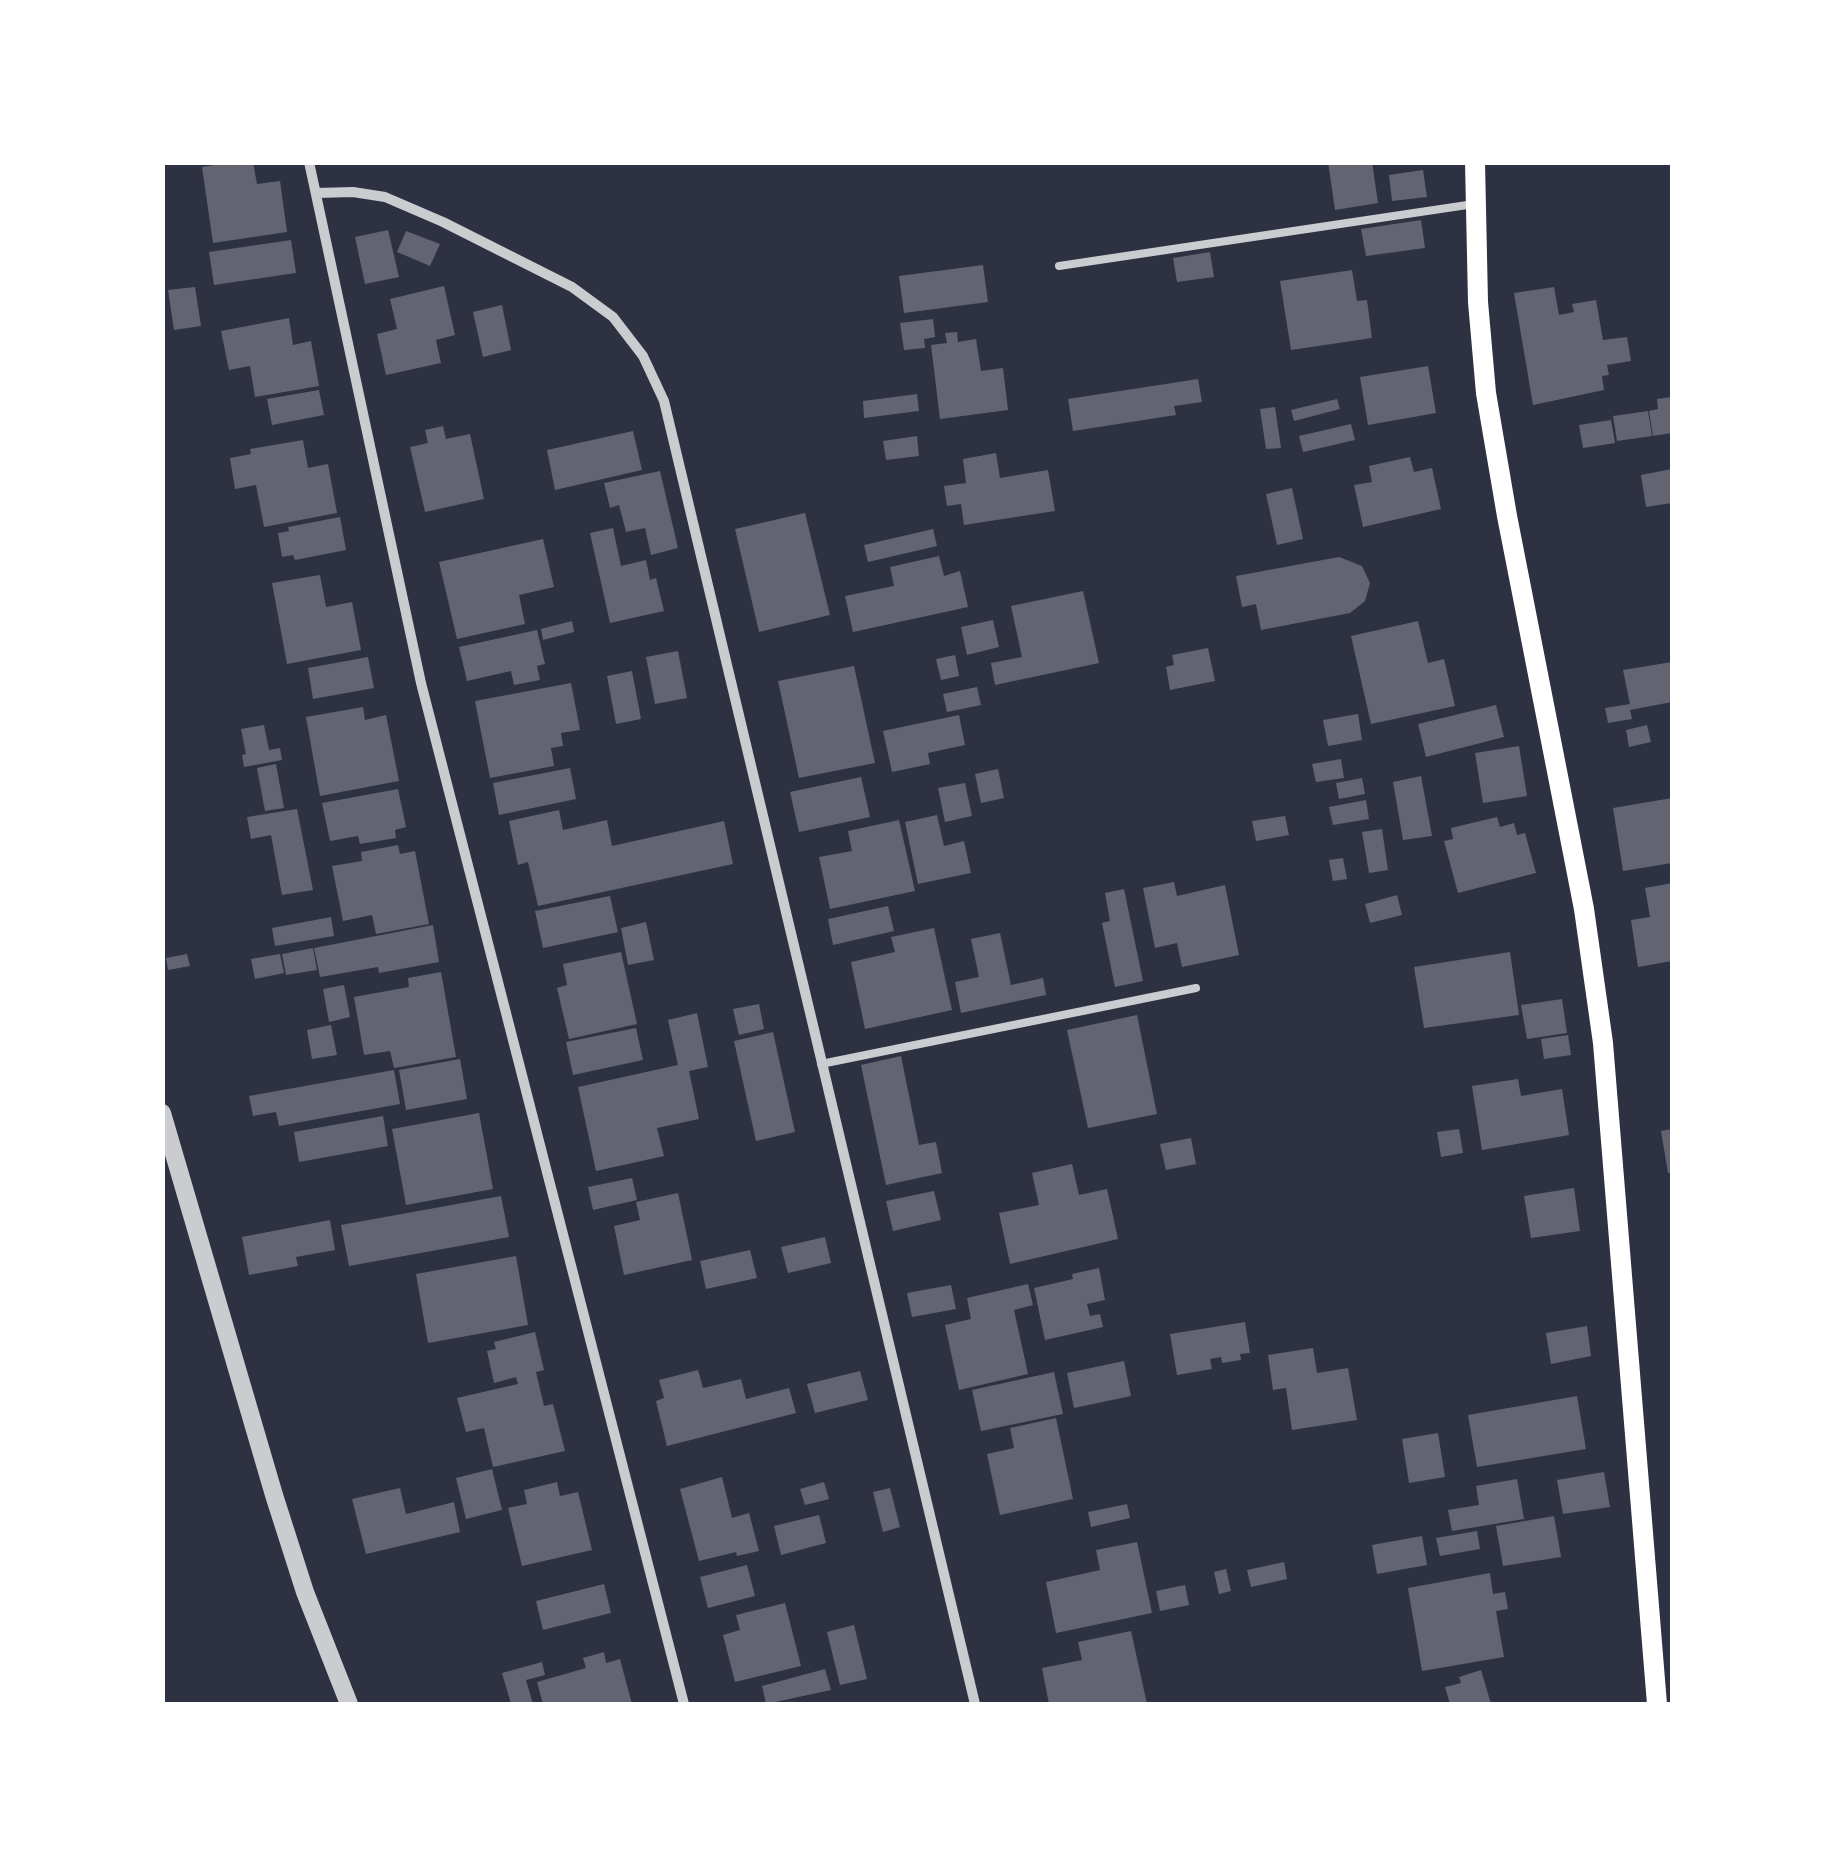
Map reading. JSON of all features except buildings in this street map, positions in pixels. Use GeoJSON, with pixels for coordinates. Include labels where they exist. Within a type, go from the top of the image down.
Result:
{"type":"FeatureCollection","features":[{"type":"Feature","properties":{"kind":"main road"},"geometry":{"type":"LineString","coordinates":[[1474,162],[1478,302],[1486,393],[1584,909],[1603,1043],[1657,1704]]}},
{"type":"Feature","properties":{"kind":"street"},"geometry":{"type":"LineString","coordinates":[[309,162],[421,682],[684,1704]]}},
{"type":"Feature","properties":{"kind":"street"},"geometry":{"type":"LineString","coordinates":[[316,193],[354,192],[385,197],[572,287],[613,317],[644,356],[664,401],[975,1704]]}},
{"type":"Feature","properties":{"kind":"street"},"geometry":{"type":"LineString","coordinates":[[162,1113],[305,1592],[349,1704]]}},
{"type":"Feature","properties":{"kind":"lane"},"geometry":{"type":"LineString","coordinates":[[1059,266],[1474,204]]}},
{"type":"Feature","properties":{"kind":"lane"},"geometry":{"type":"LineString","coordinates":[[821,1064],[1196,988]]}}]}
